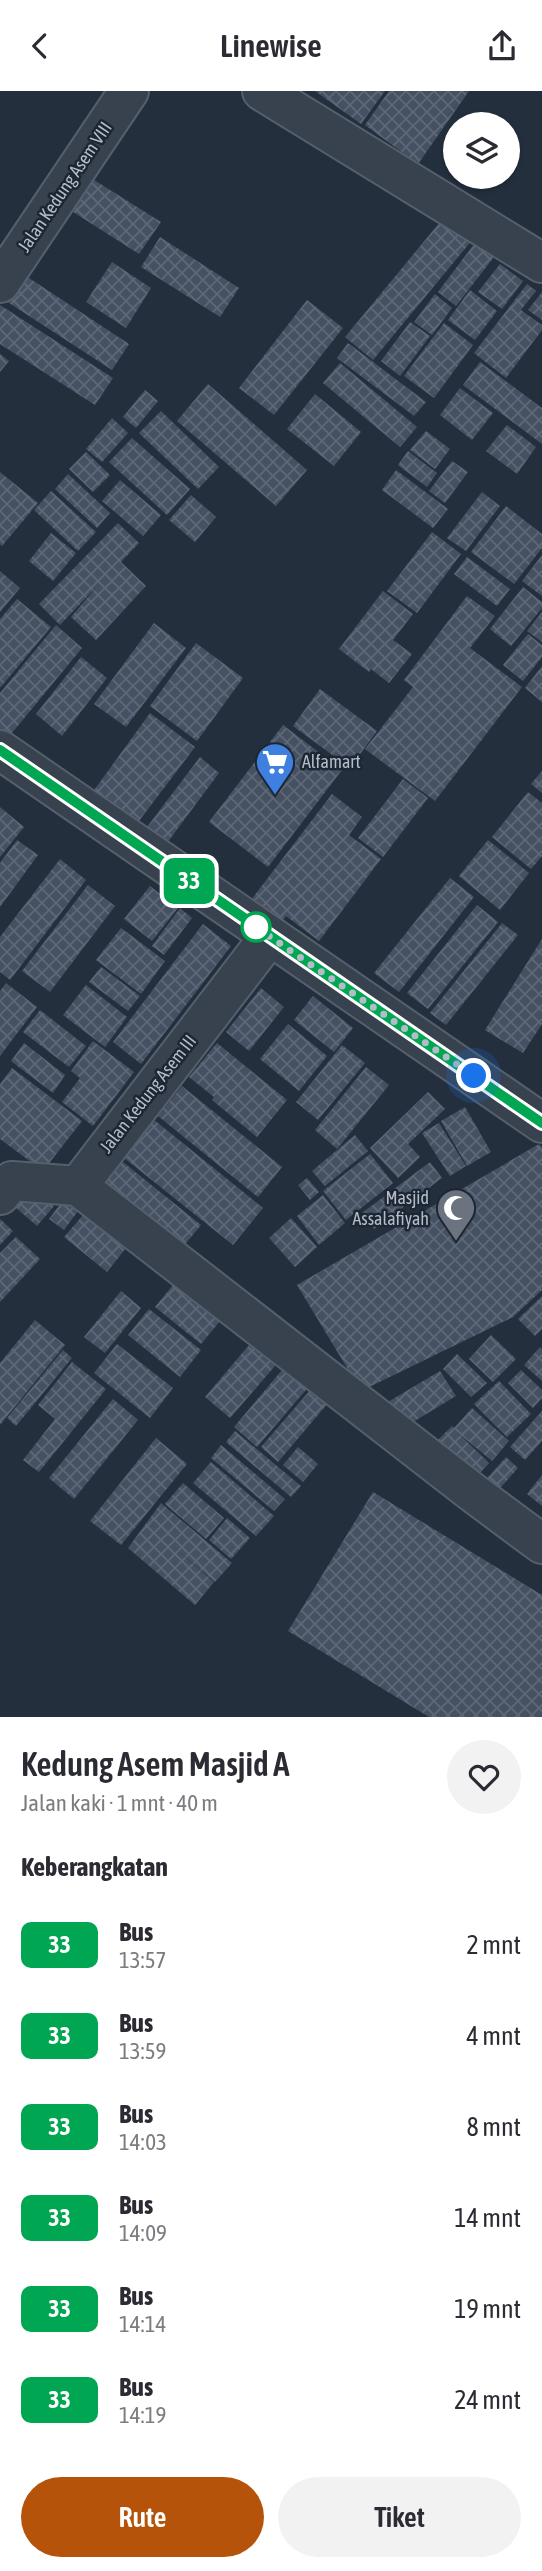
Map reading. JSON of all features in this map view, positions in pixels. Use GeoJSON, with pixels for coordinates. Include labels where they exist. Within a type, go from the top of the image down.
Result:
{"type":"FeatureCollection","features":[{"type":"Feature","properties":{"kind":"street","name":"Jalan Kedung Asem VIII"},"geometry":{"type":"LineString","coordinates":[[0,283],[129,91]]}},
{"type":"Feature","properties":{"kind":"street"},"geometry":{"type":"LineString","coordinates":[[262,91],[542,263]]}},
{"type":"Feature","properties":{"kind":"street"},"geometry":{"type":"LineString","coordinates":[[0,750],[542,1123]]}},
{"type":"Feature","properties":{"kind":"street","name":"Jalan Kedung Asem III"},"geometry":{"type":"LineString","coordinates":[[78,1186],[270,936]]}},
{"type":"Feature","properties":{"kind":"street"},"geometry":{"type":"LineString","coordinates":[[4,1183],[78,1186],[542,1544]]}},
{"type":"Feature","properties":{"kind":"building"},"geometry":{"type":"Polygon","coordinates":[[[315,91],[385,91],[361,124],[315,91]]]}},
{"type":"Feature","properties":{"kind":"building"},"geometry":{"type":"Polygon","coordinates":[[[389,91],[469,91],[454,112],[443,112],[443,128],[418,164],[365,125],[389,91]]]}},
{"type":"Feature","properties":{"kind":"building"},"geometry":{"type":"Polygon","coordinates":[[[91,178],[161,222],[139,254],[70,210],[91,178]]]}},
{"type":"Feature","properties":{"kind":"building"},"geometry":{"type":"Polygon","coordinates":[[[445,216],[473,239],[373,360],[345,337],[445,216]]]}},
{"type":"Feature","properties":{"kind":"building"},"geometry":{"type":"Polygon","coordinates":[[[160,237],[239,288],[220,317],[141,267],[160,237]]]}},
{"type":"Feature","properties":{"kind":"building"},"geometry":{"type":"Polygon","coordinates":[[[478,239],[497,253],[456,306],[438,292],[478,239]]]}},
{"type":"Feature","properties":{"kind":"building"},"geometry":{"type":"Polygon","coordinates":[[[112,262],[151,288],[126,328],[86,302],[112,262]]]}},
{"type":"Feature","properties":{"kind":"building"},"geometry":{"type":"Polygon","coordinates":[[[500,264],[523,281],[502,309],[478,292],[500,264]]]}},
{"type":"Feature","properties":{"kind":"building"},"geometry":{"type":"Polygon","coordinates":[[[23,274],[129,344],[112,370],[6,301],[23,274]]]}},
{"type":"Feature","properties":{"kind":"building"},"geometry":{"type":"Polygon","coordinates":[[[527,284],[536,291],[521,310],[542,325],[542,330],[506,378],[474,353],[527,284]]]}},
{"type":"Feature","properties":{"kind":"building"},"geometry":{"type":"Polygon","coordinates":[[[470,290],[497,311],[475,340],[448,320],[470,290]]]}},
{"type":"Feature","properties":{"kind":"building"},"geometry":{"type":"Polygon","coordinates":[[[542,292],[542,320],[528,310],[542,292]]]}},
{"type":"Feature","properties":{"kind":"building"},"geometry":{"type":"Polygon","coordinates":[[[435,294],[452,308],[432,335],[414,322],[435,294]]]}},
{"type":"Feature","properties":{"kind":"building"},"geometry":{"type":"Polygon","coordinates":[[[307,300],[343,328],[274,415],[239,388],[307,300]]]}},
{"type":"Feature","properties":{"kind":"building"},"geometry":{"type":"Polygon","coordinates":[[[0,305],[113,378],[95,405],[0,344],[0,305]]]}},
{"type":"Feature","properties":{"kind":"building"},"geometry":{"type":"Polygon","coordinates":[[[410,322],[430,336],[400,376],[381,361],[410,322]]]}},
{"type":"Feature","properties":{"kind":"building"},"geometry":{"type":"Polygon","coordinates":[[[444,323],[473,345],[434,398],[404,376],[444,323]]]}},
{"type":"Feature","properties":{"kind":"building"},"geometry":{"type":"Polygon","coordinates":[[[348,343],[426,402],[414,416],[337,358],[348,343]]]}},
{"type":"Feature","properties":{"kind":"building"},"geometry":{"type":"Polygon","coordinates":[[[0,354],[9,361],[0,372],[0,354]]]}},
{"type":"Feature","properties":{"kind":"building"},"geometry":{"type":"Polygon","coordinates":[[[480,362],[542,408],[542,444],[463,385],[480,362]]]}},
{"type":"Feature","properties":{"kind":"building"},"geometry":{"type":"Polygon","coordinates":[[[340,363],[417,427],[400,447],[323,383],[340,363]]]}},
{"type":"Feature","properties":{"kind":"building"},"geometry":{"type":"Polygon","coordinates":[[[208,384],[307,470],[276,506],[177,421],[208,384]]]}},
{"type":"Feature","properties":{"kind":"building"},"geometry":{"type":"Polygon","coordinates":[[[460,388],[493,413],[472,440],[440,415],[460,388]]]}},
{"type":"Feature","properties":{"kind":"building"},"geometry":{"type":"Polygon","coordinates":[[[145,390],[158,401],[136,428],[123,417],[145,390]]]}},
{"type":"Feature","properties":{"kind":"building"},"geometry":{"type":"Polygon","coordinates":[[[315,394],[361,432],[334,466],[287,429],[315,394]]]}},
{"type":"Feature","properties":{"kind":"building"},"geometry":{"type":"Polygon","coordinates":[[[161,411],[219,467],[198,489],[139,433],[161,411]]]}},
{"type":"Feature","properties":{"kind":"building"},"geometry":{"type":"Polygon","coordinates":[[[112,418],[128,433],[102,462],[86,449],[112,418]]]}},
{"type":"Feature","properties":{"kind":"building"},"geometry":{"type":"Polygon","coordinates":[[[507,425],[536,447],[517,474],[486,451],[507,425]]]}},
{"type":"Feature","properties":{"kind":"building"},"geometry":{"type":"Polygon","coordinates":[[[426,431],[450,449],[435,469],[410,450],[426,431]]]}},
{"type":"Feature","properties":{"kind":"building"},"geometry":{"type":"Polygon","coordinates":[[[132,438],[190,489],[167,515],[109,462],[132,438]]]}},
{"type":"Feature","properties":{"kind":"building"},"geometry":{"type":"Polygon","coordinates":[[[408,451],[437,473],[427,487],[398,465],[408,451]]]}},
{"type":"Feature","properties":{"kind":"building"},"geometry":{"type":"Polygon","coordinates":[[[86,452],[110,475],[93,492],[69,469],[86,452]]]}},
{"type":"Feature","properties":{"kind":"building"},"geometry":{"type":"Polygon","coordinates":[[[452,461],[468,472],[445,503],[429,491],[452,461]]]}},
{"type":"Feature","properties":{"kind":"building"},"geometry":{"type":"Polygon","coordinates":[[[396,470],[448,509],[433,528],[382,490],[396,470]]]}},
{"type":"Feature","properties":{"kind":"building"},"geometry":{"type":"Polygon","coordinates":[[[0,472],[38,503],[2,546],[0,544],[0,472]]]}},
{"type":"Feature","properties":{"kind":"building"},"geometry":{"type":"Polygon","coordinates":[[[68,474],[110,513],[97,528],[55,489],[68,474]]]}},
{"type":"Feature","properties":{"kind":"building"},"geometry":{"type":"Polygon","coordinates":[[[120,480],[161,515],[143,536],[102,501],[120,480]]]}},
{"type":"Feature","properties":{"kind":"building"},"geometry":{"type":"Polygon","coordinates":[[[51,491],[96,532],[78,551],[34,510],[51,491]]]}},
{"type":"Feature","properties":{"kind":"building"},"geometry":{"type":"Polygon","coordinates":[[[482,492],[500,506],[466,551],[447,538],[482,492]]]}},
{"type":"Feature","properties":{"kind":"building"},"geometry":{"type":"Polygon","coordinates":[[[191,495],[216,517],[195,542],[169,520],[191,495]]]}},
{"type":"Feature","properties":{"kind":"building"},"geometry":{"type":"Polygon","coordinates":[[[506,506],[542,534],[542,548],[514,584],[471,552],[506,506]]]}},
{"type":"Feature","properties":{"kind":"building"},"geometry":{"type":"Polygon","coordinates":[[[118,523],[139,543],[121,562],[146,586],[96,640],[71,617],[100,583],[60,625],[39,604],[118,523]]]}},
{"type":"Feature","properties":{"kind":"building"},"geometry":{"type":"Polygon","coordinates":[[[432,532],[461,554],[417,613],[387,591],[432,532]]]}},
{"type":"Feature","properties":{"kind":"building"},"geometry":{"type":"Polygon","coordinates":[[[51,533],[76,553],[53,581],[29,561],[51,533]]]}},
{"type":"Feature","properties":{"kind":"building"},"geometry":{"type":"Polygon","coordinates":[[[542,555],[542,596],[522,581],[542,555]]]}},
{"type":"Feature","properties":{"kind":"building"},"geometry":{"type":"Polygon","coordinates":[[[467,557],[510,589],[497,606],[454,574],[467,557]]]}},
{"type":"Feature","properties":{"kind":"building"},"geometry":{"type":"Polygon","coordinates":[[[0,571],[20,588],[0,612],[0,571]]]}},
{"type":"Feature","properties":{"kind":"building"},"geometry":{"type":"Polygon","coordinates":[[[523,587],[542,602],[542,608],[511,646],[490,629],[523,587]]]}},
{"type":"Feature","properties":{"kind":"building"},"geometry":{"type":"Polygon","coordinates":[[[383,591],[413,614],[393,640],[412,654],[389,683],[371,669],[369,672],[339,649],[383,591]]]}},
{"type":"Feature","properties":{"kind":"building"},"geometry":{"type":"Polygon","coordinates":[[[467,596],[495,616],[470,648],[522,687],[435,801],[365,749],[413,687],[404,680],[467,596]]]}},
{"type":"Feature","properties":{"kind":"building"},"geometry":{"type":"Polygon","coordinates":[[[17,599],[51,627],[0,688],[0,619],[17,599]]]}},
{"type":"Feature","properties":{"kind":"building"},"geometry":{"type":"Polygon","coordinates":[[[542,612],[542,642],[527,631],[542,612]]]}},
{"type":"Feature","properties":{"kind":"building"},"geometry":{"type":"Polygon","coordinates":[[[154,623],[186,648],[126,727],[94,704],[154,623]]]}},
{"type":"Feature","properties":{"kind":"building"},"geometry":{"type":"Polygon","coordinates":[[[56,625],[82,648],[7,739],[0,733],[0,693],[56,625]]]}},
{"type":"Feature","properties":{"kind":"building"},"geometry":{"type":"Polygon","coordinates":[[[528,634],[542,645],[542,657],[523,681],[503,665],[528,634]]]}},
{"type":"Feature","properties":{"kind":"building"},"geometry":{"type":"Polygon","coordinates":[[[196,643],[243,678],[197,741],[150,706],[196,643]]]}},
{"type":"Feature","properties":{"kind":"building"},"geometry":{"type":"Polygon","coordinates":[[[81,657],[107,678],[62,736],[36,714],[81,657]]]}},
{"type":"Feature","properties":{"kind":"building"},"geometry":{"type":"Polygon","coordinates":[[[542,666],[542,702],[525,688],[542,666]]]}},
{"type":"Feature","properties":{"kind":"building"},"geometry":{"type":"Polygon","coordinates":[[[320,689],[377,731],[350,768],[293,726],[320,689]]]}},
{"type":"Feature","properties":{"kind":"building"},"geometry":{"type":"Polygon","coordinates":[[[150,713],[195,747],[136,825],[92,793],[150,713]]]}},
{"type":"Feature","properties":{"kind":"building","name":"Alfamart"},"geometry":{"type":"Polygon","coordinates":[[[283,725],[342,770],[268,867],[209,822],[283,725]]]}},
{"type":"Feature","properties":{"kind":"building"},"geometry":{"type":"Polygon","coordinates":[[[200,757],[219,773],[164,847],[144,831],[200,757]]]}},
{"type":"Feature","properties":{"kind":"building"},"geometry":{"type":"Polygon","coordinates":[[[542,771],[542,793],[531,784],[542,771]]]}},
{"type":"Feature","properties":{"kind":"building"},"geometry":{"type":"Polygon","coordinates":[[[403,779],[428,798],[383,857],[358,838],[403,779]]]}},
{"type":"Feature","properties":{"kind":"building"},"geometry":{"type":"Polygon","coordinates":[[[528,792],[542,803],[542,856],[531,869],[492,837],[528,792]]]}},
{"type":"Feature","properties":{"kind":"building"},"geometry":{"type":"Polygon","coordinates":[[[332,794],[362,817],[349,835],[381,859],[319,941],[286,916],[281,923],[251,900],[332,794]]]}},
{"type":"Feature","properties":{"kind":"building"},"geometry":{"type":"Polygon","coordinates":[[[0,807],[24,827],[0,857],[0,807]]]}},
{"type":"Feature","properties":{"kind":"building"},"geometry":{"type":"Polygon","coordinates":[[[17,840],[38,855],[0,907],[0,863],[17,840]]]}},
{"type":"Feature","properties":{"kind":"building"},"geometry":{"type":"Polygon","coordinates":[[[488,840],[529,873],[500,910],[459,876],[488,840]]]}},
{"type":"Feature","properties":{"kind":"building"},"geometry":{"type":"Polygon","coordinates":[[[60,859],[86,880],[10,980],[0,972],[0,937],[60,859]]]}},
{"type":"Feature","properties":{"kind":"building"},"geometry":{"type":"Polygon","coordinates":[[[450,878],[474,897],[399,992],[374,973],[450,878]]]}},
{"type":"Feature","properties":{"kind":"building"},"geometry":{"type":"Polygon","coordinates":[[[88,885],[115,906],[50,992],[22,971],[88,885]]]}},
{"type":"Feature","properties":{"kind":"building"},"geometry":{"type":"Polygon","coordinates":[[[150,886],[178,908],[152,941],[124,919],[150,886]]]}},
{"type":"Feature","properties":{"kind":"building"},"geometry":{"type":"Polygon","coordinates":[[[477,905],[498,922],[428,1009],[407,993],[477,905]]]}},
{"type":"Feature","properties":{"kind":"building"},"geometry":{"type":"Polygon","coordinates":[[[180,908],[192,918],[164,955],[152,946],[180,908]]]}},
{"type":"Feature","properties":{"kind":"building"},"geometry":{"type":"Polygon","coordinates":[[[502,923],[518,935],[446,1025],[430,1013],[502,923]]]}},
{"type":"Feature","properties":{"kind":"building"},"geometry":{"type":"Polygon","coordinates":[[[203,924],[231,946],[141,1064],[113,1042],[203,924]]]}},
{"type":"Feature","properties":{"kind":"building"},"geometry":{"type":"Polygon","coordinates":[[[121,928],[165,961],[141,994],[96,960],[121,928]]]}},
{"type":"Feature","properties":{"kind":"building"},"geometry":{"type":"Polygon","coordinates":[[[542,939],[542,1024],[523,1053],[485,1030],[542,939]]]}},
{"type":"Feature","properties":{"kind":"building"},"geometry":{"type":"Polygon","coordinates":[[[101,967],[140,996],[128,1011],[89,982],[101,967]]]}},
{"type":"Feature","properties":{"kind":"building"},"geometry":{"type":"Polygon","coordinates":[[[6,983],[37,1007],[0,1056],[0,991],[6,983]]]}},
{"type":"Feature","properties":{"kind":"building"},"geometry":{"type":"Polygon","coordinates":[[[86,985],[127,1017],[105,1047],[63,1015],[86,985]]]}},
{"type":"Feature","properties":{"kind":"building"},"geometry":{"type":"Polygon","coordinates":[[[261,988],[284,1007],[249,1051],[226,1032],[261,988]]]}},
{"type":"Feature","properties":{"kind":"building"},"geometry":{"type":"Polygon","coordinates":[[[313,996],[353,1028],[334,1052],[294,1020],[313,996]]]}},
{"type":"Feature","properties":{"kind":"building"},"geometry":{"type":"Polygon","coordinates":[[[40,1010],[86,1046],[69,1067],[23,1032],[40,1010]]]}},
{"type":"Feature","properties":{"kind":"building"},"geometry":{"type":"Polygon","coordinates":[[[288,1024],[327,1056],[299,1091],[260,1059],[288,1024]]]}},
{"type":"Feature","properties":{"kind":"building"},"geometry":{"type":"Polygon","coordinates":[[[93,1041],[134,1072],[93,1126],[62,1102],[80,1078],[71,1071],[93,1041]]]}},
{"type":"Feature","properties":{"kind":"building"},"geometry":{"type":"Polygon","coordinates":[[[24,1043],[65,1075],[53,1093],[11,1061],[24,1043]]]}},
{"type":"Feature","properties":{"kind":"building"},"geometry":{"type":"Polygon","coordinates":[[[217,1043],[287,1100],[257,1137],[189,1077],[217,1043]]]}},
{"type":"Feature","properties":{"kind":"building"},"geometry":{"type":"Polygon","coordinates":[[[342,1045],[365,1063],[318,1120],[296,1102],[342,1045]]]}},
{"type":"Feature","properties":{"kind":"building"},"geometry":{"type":"Polygon","coordinates":[[[366,1067],[389,1085],[337,1149],[315,1130],[366,1067]]]}},
{"type":"Feature","properties":{"kind":"building"},"geometry":{"type":"Polygon","coordinates":[[[12,1068],[82,1121],[43,1171],[0,1139],[0,1084],[12,1068]]]}},
{"type":"Feature","properties":{"kind":"building"},"geometry":{"type":"Polygon","coordinates":[[[182,1086],[282,1167],[258,1197],[158,1116],[182,1086]]]}},
{"type":"Feature","properties":{"kind":"building"},"geometry":{"type":"Polygon","coordinates":[[[428,1092],[445,1109],[408,1144],[420,1157],[398,1178],[370,1148],[428,1092]]]}},
{"type":"Feature","properties":{"kind":"building"},"geometry":{"type":"Polygon","coordinates":[[[465,1107],[491,1152],[467,1166],[441,1121],[465,1107]]]}},
{"type":"Feature","properties":{"kind":"building"},"geometry":{"type":"Polygon","coordinates":[[[153,1119],[263,1208],[233,1245],[123,1157],[153,1119]]]}},
{"type":"Feature","properties":{"kind":"building"},"geometry":{"type":"Polygon","coordinates":[[[439,1123],[466,1166],[450,1176],[422,1133],[439,1123]]]}},
{"type":"Feature","properties":{"kind":"building"},"geometry":{"type":"Polygon","coordinates":[[[355,1135],[368,1151],[325,1186],[312,1171],[355,1135]]]}},
{"type":"Feature","properties":{"kind":"building","name":"Masjid Assalafiyah"},"geometry":{"type":"Polygon","coordinates":[[[539,1144],[542,1148],[542,1290],[513,1317],[361,1391],[297,1285],[539,1144]]]}},
{"type":"Feature","properties":{"kind":"building"},"geometry":{"type":"Polygon","coordinates":[[[370,1154],[393,1183],[346,1220],[323,1191],[370,1154]]]}},
{"type":"Feature","properties":{"kind":"building"},"geometry":{"type":"Polygon","coordinates":[[[118,1158],[201,1225],[177,1254],[94,1188],[118,1158]]]}},
{"type":"Feature","properties":{"kind":"building"},"geometry":{"type":"Polygon","coordinates":[[[430,1162],[442,1178],[374,1229],[362,1213],[430,1162]]]}},
{"type":"Feature","properties":{"kind":"building"},"geometry":{"type":"Polygon","coordinates":[[[307,1178],[319,1192],[310,1200],[298,1185],[307,1178]]]}},
{"type":"Feature","properties":{"kind":"building"},"geometry":{"type":"Polygon","coordinates":[[[25,1182],[54,1206],[37,1226],[8,1201],[25,1182]]]}},
{"type":"Feature","properties":{"kind":"building"},"geometry":{"type":"Polygon","coordinates":[[[67,1195],[81,1207],[64,1230],[49,1219],[67,1195]]]}},
{"type":"Feature","properties":{"kind":"building"},"geometry":{"type":"Polygon","coordinates":[[[323,1195],[345,1223],[319,1245],[297,1216],[323,1195]]]}},
{"type":"Feature","properties":{"kind":"building"},"geometry":{"type":"Polygon","coordinates":[[[84,1214],[126,1248],[107,1272],[64,1237],[84,1214]]]}},
{"type":"Feature","properties":{"kind":"building"},"geometry":{"type":"Polygon","coordinates":[[[291,1218],[317,1247],[295,1267],[269,1238],[291,1218]]]}},
{"type":"Feature","properties":{"kind":"building"},"geometry":{"type":"Polygon","coordinates":[[[0,1219],[13,1231],[0,1245],[0,1219]]]}},
{"type":"Feature","properties":{"kind":"building"},"geometry":{"type":"Polygon","coordinates":[[[16,1237],[40,1259],[0,1302],[0,1253],[16,1237]]]}},
{"type":"Feature","properties":{"kind":"building"},"geometry":{"type":"Polygon","coordinates":[[[185,1270],[231,1308],[201,1344],[155,1307],[185,1270]]]}},
{"type":"Feature","properties":{"kind":"building"},"geometry":{"type":"Polygon","coordinates":[[[121,1291],[141,1308],[105,1353],[84,1337],[121,1291]]]}},
{"type":"Feature","properties":{"kind":"building"},"geometry":{"type":"Polygon","coordinates":[[[542,1296],[542,1329],[535,1336],[518,1319],[542,1296]]]}},
{"type":"Feature","properties":{"kind":"building"},"geometry":{"type":"Polygon","coordinates":[[[149,1309],[201,1350],[180,1377],[128,1335],[149,1309]]]}},
{"type":"Feature","properties":{"kind":"building"},"geometry":{"type":"Polygon","coordinates":[[[35,1320],[65,1345],[0,1425],[0,1363],[35,1320]]]}},
{"type":"Feature","properties":{"kind":"building"},"geometry":{"type":"Polygon","coordinates":[[[491,1335],[516,1359],[493,1382],[469,1359],[491,1335]]]}},
{"type":"Feature","properties":{"kind":"building"},"geometry":{"type":"Polygon","coordinates":[[[255,1338],[281,1359],[230,1418],[205,1397],[255,1338]]]}},
{"type":"Feature","properties":{"kind":"building"},"geometry":{"type":"Polygon","coordinates":[[[117,1344],[173,1388],[150,1418],[94,1373],[117,1344]]]}},
{"type":"Feature","properties":{"kind":"building"},"geometry":{"type":"Polygon","coordinates":[[[540,1347],[542,1349],[542,1381],[524,1365],[540,1347]]]}},
{"type":"Feature","properties":{"kind":"building"},"geometry":{"type":"Polygon","coordinates":[[[63,1350],[72,1358],[16,1426],[7,1418],[63,1350]]]}},
{"type":"Feature","properties":{"kind":"building"},"geometry":{"type":"Polygon","coordinates":[[[457,1354],[487,1383],[471,1397],[443,1369],[457,1354]]]}},
{"type":"Feature","properties":{"kind":"building"},"geometry":{"type":"Polygon","coordinates":[[[293,1357],[317,1377],[257,1447],[234,1427],[293,1357]]]}},
{"type":"Feature","properties":{"kind":"building"},"geometry":{"type":"Polygon","coordinates":[[[72,1362],[106,1389],[39,1472],[23,1460],[55,1419],[38,1405],[72,1362]]]}},
{"type":"Feature","properties":{"kind":"building"},"geometry":{"type":"Polygon","coordinates":[[[521,1370],[542,1390],[542,1398],[533,1408],[508,1383],[521,1370]]]}},
{"type":"Feature","properties":{"kind":"building"},"geometry":{"type":"Polygon","coordinates":[[[440,1371],[456,1396],[403,1428],[388,1402],[440,1371]]]}},
{"type":"Feature","properties":{"kind":"building"},"geometry":{"type":"Polygon","coordinates":[[[318,1381],[335,1395],[278,1462],[261,1447],[318,1381]]]}},
{"type":"Feature","properties":{"kind":"building"},"geometry":{"type":"Polygon","coordinates":[[[499,1381],[531,1414],[507,1437],[474,1404],[499,1381]]]}},
{"type":"Feature","properties":{"kind":"building"},"geometry":{"type":"Polygon","coordinates":[[[113,1399],[138,1420],[74,1499],[49,1478],[113,1399]]]}},
{"type":"Feature","properties":{"kind":"building"},"geometry":{"type":"Polygon","coordinates":[[[472,1408],[509,1441],[492,1461],[457,1432],[489,1463],[467,1487],[429,1449],[472,1408]]]}},
{"type":"Feature","properties":{"kind":"building"},"geometry":{"type":"Polygon","coordinates":[[[542,1411],[542,1441],[525,1460],[510,1447],[542,1411]]]}},
{"type":"Feature","properties":{"kind":"building"},"geometry":{"type":"Polygon","coordinates":[[[235,1431],[301,1486],[291,1497],[226,1442],[235,1431]]]}},
{"type":"Feature","properties":{"kind":"building"},"geometry":{"type":"Polygon","coordinates":[[[156,1438],[187,1464],[121,1545],[90,1521],[156,1438]]]}},
{"type":"Feature","properties":{"kind":"building"},"geometry":{"type":"Polygon","coordinates":[[[221,1445],[285,1499],[274,1511],[211,1458],[221,1445]]]}},
{"type":"Feature","properties":{"kind":"building"},"geometry":{"type":"Polygon","coordinates":[[[298,1447],[318,1464],[303,1482],[283,1465],[298,1447]]]}},
{"type":"Feature","properties":{"kind":"building"},"geometry":{"type":"Polygon","coordinates":[[[506,1457],[518,1468],[494,1495],[482,1484],[506,1457]]]}},
{"type":"Feature","properties":{"kind":"building"},"geometry":{"type":"Polygon","coordinates":[[[211,1462],[274,1516],[256,1536],[193,1483],[211,1462]]]}},
{"type":"Feature","properties":{"kind":"building"},"geometry":{"type":"Polygon","coordinates":[[[542,1475],[542,1506],[527,1494],[542,1475]]]}},
{"type":"Feature","properties":{"kind":"building"},"geometry":{"type":"Polygon","coordinates":[[[183,1483],[224,1518],[206,1539],[165,1504],[183,1483]]]}},
{"type":"Feature","properties":{"kind":"building"},"geometry":{"type":"Polygon","coordinates":[[[373,1492],[542,1595],[542,1717],[429,1717],[288,1631],[373,1492]]]}},
{"type":"Feature","properties":{"kind":"building"},"geometry":{"type":"Polygon","coordinates":[[[161,1503],[232,1563],[215,1582],[170,1544],[214,1582],[195,1605],[128,1548],[161,1503]]]}},
{"type":"Feature","properties":{"kind":"building"},"geometry":{"type":"Polygon","coordinates":[[[227,1518],[250,1538],[231,1559],[209,1540],[227,1518]]]}},
{"type":"Feature","properties":{"kind":"bus line","name":"33"},"geometry":{"type":"LineString","coordinates":[[0,750],[542,1123]]}},
{"type":"Feature","properties":{"kind":"place","name":"Alfamart"},"geometry":{"type":"Point","coordinates":[275,796]}},
{"type":"Feature","properties":{"kind":"place","name":"Masjid Assalafiyah"},"geometry":{"type":"Point","coordinates":[456,1242]}},
{"type":"Feature","properties":{"kind":"route"},"geometry":{"type":"LineString","coordinates":[[256,927],[247,921],[474,1076]]}}]}
